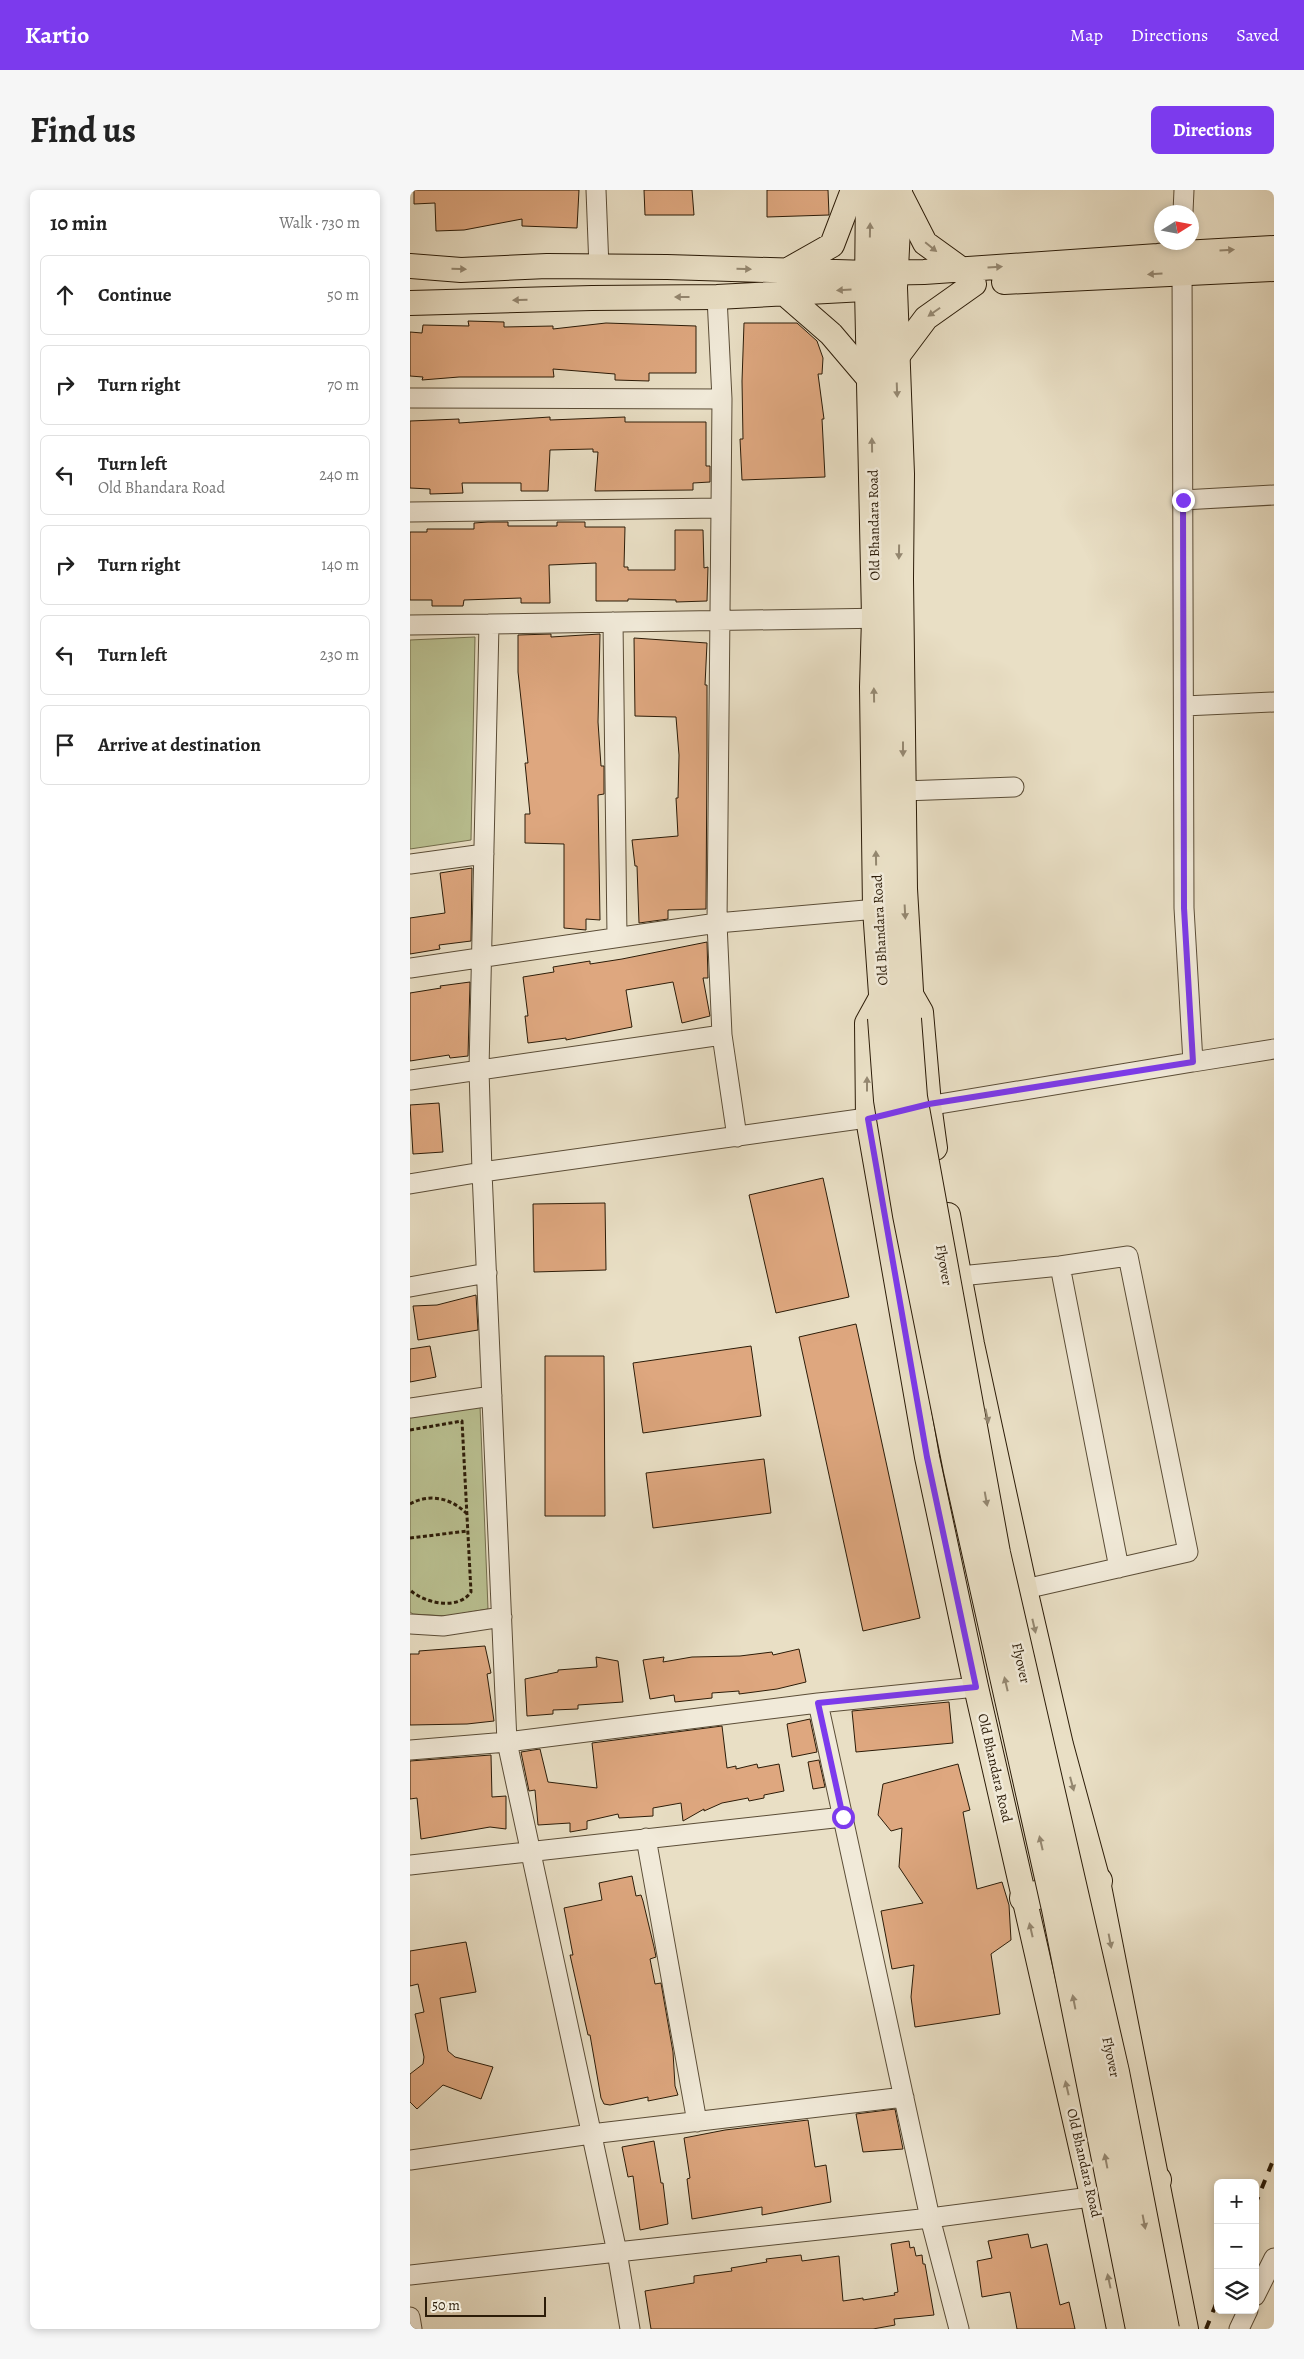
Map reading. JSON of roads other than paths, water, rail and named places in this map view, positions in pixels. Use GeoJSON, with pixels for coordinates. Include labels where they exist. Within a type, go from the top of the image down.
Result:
{"type":"FeatureCollection","features":[{"type":"Feature","properties":{"kind":"highway","name":"Old Bhandara Road"},"geometry":{"type":"LineString","coordinates":[[870,190],[881,281],[871,381],[887,618],[877,909],[895,1006]]}},
{"type":"Feature","properties":{"kind":"highway"},"geometry":{"type":"LineString","coordinates":[[895,1006],[904,889],[903,791],[887,618],[900,474],[896,358],[881,281],[898,190]]}},
{"type":"Feature","properties":{"kind":"highway","name":"Flyover"},"geometry":{"type":"LineString","coordinates":[[895,1006],[888,1100],[907,1215],[958,1471],[1056,1909],[1140,2329]]}},
{"type":"Feature","properties":{"kind":"highway","name":"Flyover"},"geometry":{"type":"LineString","coordinates":[[895,1006],[996,1553],[1115,2072],[1165,2329]]}},
{"type":"Feature","properties":{"kind":"highway"},"geometry":{"type":"LineString","coordinates":[[1024,1898],[1098,1881]]}},
{"type":"Feature","properties":{"kind":"highway"},"geometry":{"type":"LineString","coordinates":[[1092,2195],[1157,2180]]}},
{"type":"Feature","properties":{"kind":"main road"},"geometry":{"type":"LineString","coordinates":[[410,303],[717,297],[785,282],[832,245],[853,190]]}},
{"type":"Feature","properties":{"kind":"main road"},"geometry":{"type":"LineString","coordinates":[[898,190],[925,243],[968,277]]}},
{"type":"Feature","properties":{"kind":"main road"},"geometry":{"type":"LineString","coordinates":[[410,266],[461,270],[547,266],[599,268],[676,267],[785,282],[881,281],[968,277],[1274,248]]}},
{"type":"Feature","properties":{"kind":"main road"},"geometry":{"type":"LineString","coordinates":[[1183,256],[1274,269]]}},
{"type":"Feature","properties":{"kind":"main road"},"geometry":{"type":"LineString","coordinates":[[896,358],[926,318],[968,277]]}},
{"type":"Feature","properties":{"kind":"main road"},"geometry":{"type":"LineString","coordinates":[[785,282],[871,381]]}},
{"type":"Feature","properties":{"kind":"main road"},"geometry":{"type":"LineString","coordinates":[[895,1006],[921,1012],[929,1104],[937,1162],[972,1344],[1061,1745],[1098,1881],[1186,2329]]}},
{"type":"Feature","properties":{"kind":"main road","name":"Old Bhandara Road"},"geometry":{"type":"LineString","coordinates":[[895,1006],[867,1022],[868,1119],[927,1457],[976,1687],[1092,2195],[1119,2329]]}},
{"type":"Feature","properties":{"kind":"street"},"geometry":{"type":"LineString","coordinates":[[596,190],[599,268]]}},
{"type":"Feature","properties":{"kind":"street"},"geometry":{"type":"LineString","coordinates":[[1183,205],[1184,190]]}},
{"type":"Feature","properties":{"kind":"street"},"geometry":{"type":"LineString","coordinates":[[1183,256],[1184,908],[1193,1062]]}},
{"type":"Feature","properties":{"kind":"street"},"geometry":{"type":"LineString","coordinates":[[717,297],[722,399],[722,619],[717,923],[722,1034],[737,1137]]}},
{"type":"Feature","properties":{"kind":"street"},"geometry":{"type":"LineString","coordinates":[[410,398],[722,399]]}},
{"type":"Feature","properties":{"kind":"street"},"geometry":{"type":"LineString","coordinates":[[1183,500],[1274,495]]}},
{"type":"Feature","properties":{"kind":"street"},"geometry":{"type":"LineString","coordinates":[[410,512],[721,508]]}},
{"type":"Feature","properties":{"kind":"street"},"geometry":{"type":"LineString","coordinates":[[410,625],[887,618]]}},
{"type":"Feature","properties":{"kind":"street"},"geometry":{"type":"LineString","coordinates":[[613,622],[617,936]]}},
{"type":"Feature","properties":{"kind":"street"},"geometry":{"type":"LineString","coordinates":[[489,624],[479,1070],[507,1742],[617,2252],[630,2329]]}},
{"type":"Feature","properties":{"kind":"street"},"geometry":{"type":"LineString","coordinates":[[1184,706],[1274,702]]}},
{"type":"Feature","properties":{"kind":"street"},"geometry":{"type":"LineString","coordinates":[[903,791],[1014,787]]}},
{"type":"Feature","properties":{"kind":"street"},"geometry":{"type":"LineString","coordinates":[[410,864],[484,854]]}},
{"type":"Feature","properties":{"kind":"street"},"geometry":{"type":"LineString","coordinates":[[410,968],[617,936],[717,923],[877,909]]}},
{"type":"Feature","properties":{"kind":"street"},"geometry":{"type":"LineString","coordinates":[[410,1080],[722,1034]]}},
{"type":"Feature","properties":{"kind":"street"},"geometry":{"type":"LineString","coordinates":[[410,1184],[482,1172],[868,1119],[929,1104],[1274,1049]]}},
{"type":"Feature","properties":{"kind":"street"},"geometry":{"type":"LineString","coordinates":[[960,1276],[1060,1266],[1128,1256],[1188,1552],[1025,1589]]}},
{"type":"Feature","properties":{"kind":"street"},"geometry":{"type":"LineString","coordinates":[[1060,1266],[1119,1568]]}},
{"type":"Feature","properties":{"kind":"street"},"geometry":{"type":"LineString","coordinates":[[410,1287],[487,1273]]}},
{"type":"Feature","properties":{"kind":"street"},"geometry":{"type":"LineString","coordinates":[[410,1408],[492,1396]]}},
{"type":"Feature","properties":{"kind":"street"},"geometry":{"type":"LineString","coordinates":[[413,1626],[443,1626],[502,1617]]}},
{"type":"Feature","properties":{"kind":"street"},"geometry":{"type":"LineString","coordinates":[[410,1750],[507,1742],[818,1703],[976,1687]]}},
{"type":"Feature","properties":{"kind":"street"},"geometry":{"type":"LineString","coordinates":[[818,1703],[930,2218],[958,2329]]}},
{"type":"Feature","properties":{"kind":"street"},"geometry":{"type":"LineString","coordinates":[[410,1865],[530,1850],[843,1817]]}},
{"type":"Feature","properties":{"kind":"street"},"geometry":{"type":"LineString","coordinates":[[646,1838],[697,2122]]}},
{"type":"Feature","properties":{"kind":"street"},"geometry":{"type":"LineString","coordinates":[[410,2160],[591,2134],[904,2096]]}},
{"type":"Feature","properties":{"kind":"street"},"geometry":{"type":"LineString","coordinates":[[410,2275],[930,2218],[1083,2198],[1092,2195]]}},
{"type":"Feature","properties":{"kind":"street"},"geometry":{"type":"LineString","coordinates":[[1259,2288],[1274,2258]]}},
{"type":"Feature","properties":{"kind":"street"},"geometry":{"type":"LineString","coordinates":[[1239,2329],[1246,2314]]}},
{"type":"Feature","properties":{"kind":"street"},"geometry":{"type":"LineString","coordinates":[[410,2318],[412,2329]]}},
{"type":"Feature","properties":{"kind":"railway"},"geometry":{"type":"LineString","coordinates":[[1259,2195],[1274,2158]]}},
{"type":"Feature","properties":{"kind":"railway"},"geometry":{"type":"LineString","coordinates":[[1206,2329],[1214,2309]]}}]}
